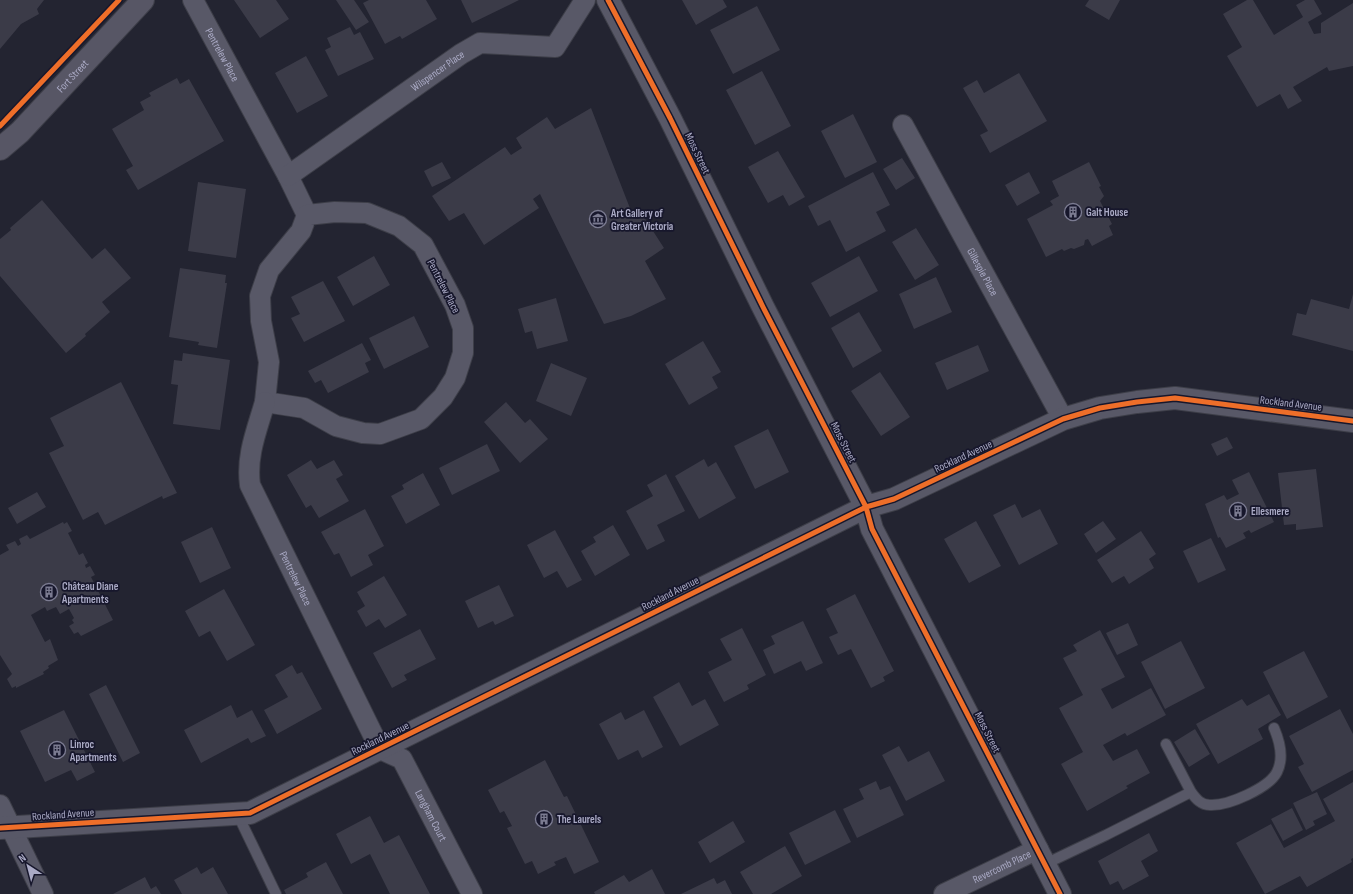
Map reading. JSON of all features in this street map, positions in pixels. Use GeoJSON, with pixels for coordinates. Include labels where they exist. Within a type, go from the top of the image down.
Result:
{"type":"FeatureCollection","features":[{"type":"Feature","properties":{"kind":"main road","name":"Fort Street"},"geometry":{"type":"LineString","coordinates":[[0,150],[31,121],[143,0]]}},
{"type":"Feature","properties":{"kind":"street","name":"Pentrelew Place"},"geometry":{"type":"LineString","coordinates":[[193,0],[288,176],[307,215],[301,232],[269,270],[260,296],[261,321],[269,362],[265,402],[250,451],[248,469],[250,485],[380,749]]}},
{"type":"Feature","properties":{"kind":"street","name":"Wilspencer Place"},"geometry":{"type":"LineString","coordinates":[[288,176],[461,54],[480,43],[555,47],[585,0]]}},
{"type":"Feature","properties":{"kind":"street","name":"Moss Street"},"geometry":{"type":"LineString","coordinates":[[608,0],[670,118],[762,308],[866,507],[872,529],[1060,894]]}},
{"type":"Feature","properties":{"kind":"street","name":"Gillespie Place"},"geometry":{"type":"LineString","coordinates":[[903,125],[1063,419]]}},
{"type":"Feature","properties":{"kind":"street","name":"Pentrelew Place"},"geometry":{"type":"LineString","coordinates":[[265,402],[304,408],[336,426],[362,433],[380,434],[421,419],[443,397],[456,378],[463,353],[463,328],[455,305],[423,245],[399,226],[367,213],[335,212],[307,215]]}},
{"type":"Feature","properties":{"kind":"street","name":"Rockland Avenue"},"geometry":{"type":"LineString","coordinates":[[6,828],[250,813],[866,507],[894,499],[1063,419],[1100,408],[1175,398],[1353,421]]}},
{"type":"Feature","properties":{"kind":"street","name":"Langham Court"},"geometry":{"type":"LineString","coordinates":[[380,749],[402,759],[472,894]]}},
{"type":"Feature","properties":{"kind":"street"},"geometry":{"type":"LineString","coordinates":[[0,805],[6,828],[43,894]]}},
{"type":"Feature","properties":{"kind":"street","name":"Revercomb Place"},"geometry":{"type":"LineString","coordinates":[[944,894],[1041,856]]}},
{"type":"Feature","properties":{"kind":"lane"},"geometry":{"type":"LineString","coordinates":[[1166,744],[1191,792],[1200,802],[1210,805],[1224,803],[1251,793],[1272,780],[1278,771],[1281,757],[1280,741],[1274,728]]}},
{"type":"Feature","properties":{"kind":"lane"},"geometry":{"type":"LineString","coordinates":[[1041,856],[1191,792]]}},
{"type":"Feature","properties":{"kind":"lane"},"geometry":{"type":"LineString","coordinates":[[237,813],[276,894]]}},
{"type":"Feature","properties":{"kind":"building"},"geometry":{"type":"Polygon","coordinates":[[[0,0],[44,0],[37,9],[39,14],[21,24],[0,49],[0,0]]]}},
{"type":"Feature","properties":{"kind":"building"},"geometry":{"type":"Polygon","coordinates":[[[234,0],[276,0],[289,19],[260,38],[234,0]]]}},
{"type":"Feature","properties":{"kind":"building"},"geometry":{"type":"Polygon","coordinates":[[[336,0],[354,0],[369,22],[356,30],[336,0]]]}},
{"type":"Feature","properties":{"kind":"building"},"geometry":{"type":"Polygon","coordinates":[[[369,0],[426,0],[437,19],[402,39],[400,36],[385,44],[363,3],[369,0]]]}},
{"type":"Feature","properties":{"kind":"building"},"geometry":{"type":"Polygon","coordinates":[[[461,0],[519,0],[472,23],[461,0]]]}},
{"type":"Feature","properties":{"kind":"building"},"geometry":{"type":"Polygon","coordinates":[[[682,0],[723,0],[727,7],[696,25],[682,0]]]}},
{"type":"Feature","properties":{"kind":"building"},"geometry":{"type":"Polygon","coordinates":[[[1089,0],[1120,0],[1109,20],[1085,6],[1089,0]]]}},
{"type":"Feature","properties":{"kind":"building"},"geometry":{"type":"Polygon","coordinates":[[[1247,0],[1253,0],[1274,35],[1303,17],[1296,5],[1305,0],[1314,0],[1322,14],[1308,22],[1314,34],[1321,33],[1321,23],[1353,3],[1353,66],[1329,71],[1327,67],[1293,87],[1302,101],[1288,109],[1280,94],[1257,107],[1227,56],[1242,47],[1223,14],[1247,0]]]}},
{"type":"Feature","properties":{"kind":"building"},"geometry":{"type":"Polygon","coordinates":[[[757,6],[780,50],[733,74],[710,30],[757,6]]]}},
{"type":"Feature","properties":{"kind":"building"},"geometry":{"type":"Polygon","coordinates":[[[350,27],[354,35],[360,32],[374,59],[338,76],[325,50],[331,47],[327,38],[350,27]]]}},
{"type":"Feature","properties":{"kind":"building"},"geometry":{"type":"Polygon","coordinates":[[[306,56],[328,96],[297,113],[275,73],[306,56]]]}},
{"type":"Feature","properties":{"kind":"building"},"geometry":{"type":"Polygon","coordinates":[[[762,71],[791,126],[755,145],[726,90],[762,71]]]}},
{"type":"Feature","properties":{"kind":"building"},"geometry":{"type":"Polygon","coordinates":[[[1019,73],[1047,121],[990,153],[980,135],[988,131],[963,88],[977,80],[984,93],[1019,73]]]}},
{"type":"Feature","properties":{"kind":"building"},"geometry":{"type":"Polygon","coordinates":[[[177,78],[180,84],[189,79],[224,141],[138,190],[126,170],[133,166],[112,129],[144,110],[140,102],[151,96],[149,93],[177,78]]]}},
{"type":"Feature","properties":{"kind":"building","name":"Art Gallery of Greater Victoria"},"geometry":{"type":"Polygon","coordinates":[[[591,108],[633,216],[640,211],[664,248],[645,261],[666,299],[631,316],[604,324],[540,194],[533,199],[539,208],[484,245],[464,213],[449,221],[432,196],[505,147],[511,155],[522,148],[516,138],[547,117],[555,129],[591,108]]]}},
{"type":"Feature","properties":{"kind":"building"},"geometry":{"type":"Polygon","coordinates":[[[853,114],[877,162],[845,178],[821,131],[853,114]]]}},
{"type":"Feature","properties":{"kind":"building"},"geometry":{"type":"Polygon","coordinates":[[[778,151],[805,197],[789,206],[783,195],[768,203],[748,167],[778,151]]]}},
{"type":"Feature","properties":{"kind":"building"},"geometry":{"type":"Polygon","coordinates":[[[902,158],[915,178],[896,190],[883,169],[902,158]]]}},
{"type":"Feature","properties":{"kind":"building"},"geometry":{"type":"Polygon","coordinates":[[[442,162],[451,178],[432,187],[424,171],[442,162]]]}},
{"type":"Feature","properties":{"kind":"building","name":"Galt House"},"geometry":{"type":"Polygon","coordinates":[[[1089,162],[1101,186],[1099,187],[1104,196],[1100,201],[1112,224],[1109,226],[1113,235],[1092,246],[1088,239],[1085,240],[1084,245],[1064,251],[1062,249],[1046,257],[1027,219],[1053,205],[1050,201],[1059,196],[1052,181],[1089,162]]]}},
{"type":"Feature","properties":{"kind":"building"},"geometry":{"type":"Polygon","coordinates":[[[873,172],[890,205],[876,212],[886,231],[846,252],[830,220],[818,226],[808,206],[873,172]]]}},
{"type":"Feature","properties":{"kind":"building"},"geometry":{"type":"Polygon","coordinates":[[[1029,172],[1040,193],[1017,206],[1005,185],[1029,172]]]}},
{"type":"Feature","properties":{"kind":"building"},"geometry":{"type":"Polygon","coordinates":[[[198,182],[246,189],[236,258],[188,251],[198,182]]]}},
{"type":"Feature","properties":{"kind":"building"},"geometry":{"type":"Polygon","coordinates":[[[42,200],[92,259],[105,248],[131,278],[102,302],[110,312],[66,353],[0,276],[0,239],[11,230],[10,228],[42,200]]]}},
{"type":"Feature","properties":{"kind":"building"},"geometry":{"type":"Polygon","coordinates":[[[916,228],[939,265],[915,280],[892,242],[916,228]]]}},
{"type":"Feature","properties":{"kind":"building"},"geometry":{"type":"Polygon","coordinates":[[[374,256],[390,285],[353,306],[337,277],[374,256]]]}},
{"type":"Feature","properties":{"kind":"building"},"geometry":{"type":"Polygon","coordinates":[[[859,256],[878,291],[830,317],[811,283],[859,256]]]}},
{"type":"Feature","properties":{"kind":"building"},"geometry":{"type":"Polygon","coordinates":[[[180,268],[226,275],[225,283],[227,283],[217,348],[198,345],[199,342],[169,337],[180,268]]]}},
{"type":"Feature","properties":{"kind":"building"},"geometry":{"type":"Polygon","coordinates":[[[936,277],[952,312],[914,329],[899,294],[936,277]]]}},
{"type":"Feature","properties":{"kind":"building"},"geometry":{"type":"Polygon","coordinates":[[[323,281],[345,321],[304,342],[291,318],[300,314],[291,297],[323,281]]]}},
{"type":"Feature","properties":{"kind":"building"},"geometry":{"type":"Polygon","coordinates":[[[1353,294],[1353,351],[1292,335],[1297,313],[1306,315],[1311,299],[1349,309],[1353,294]]]}},
{"type":"Feature","properties":{"kind":"building"},"geometry":{"type":"Polygon","coordinates":[[[556,298],[568,341],[537,349],[532,331],[525,333],[518,309],[556,298]]]}},
{"type":"Feature","properties":{"kind":"building"},"geometry":{"type":"Polygon","coordinates":[[[859,312],[882,351],[853,368],[831,328],[859,312]]]}},
{"type":"Feature","properties":{"kind":"building"},"geometry":{"type":"Polygon","coordinates":[[[414,316],[429,347],[384,369],[369,338],[414,316]]]}},
{"type":"Feature","properties":{"kind":"building"},"geometry":{"type":"Polygon","coordinates":[[[703,341],[721,372],[712,377],[718,388],[689,405],[665,364],[703,341]]]}},
{"type":"Feature","properties":{"kind":"building"},"geometry":{"type":"Polygon","coordinates":[[[362,343],[371,360],[365,363],[369,372],[328,393],[321,380],[315,383],[308,371],[362,343]]]}},
{"type":"Feature","properties":{"kind":"building"},"geometry":{"type":"Polygon","coordinates":[[[978,345],[989,371],[947,390],[935,363],[978,345]]]}},
{"type":"Feature","properties":{"kind":"building"},"geometry":{"type":"Polygon","coordinates":[[[183,353],[230,360],[220,430],[173,424],[178,385],[171,384],[174,360],[182,361],[183,353]]]}},
{"type":"Feature","properties":{"kind":"building"},"geometry":{"type":"Polygon","coordinates":[[[551,363],[587,378],[571,416],[536,401],[551,363]]]}},
{"type":"Feature","properties":{"kind":"building"},"geometry":{"type":"Polygon","coordinates":[[[880,372],[910,417],[881,436],[851,391],[880,372]]]}},
{"type":"Feature","properties":{"kind":"building"},"geometry":{"type":"Polygon","coordinates":[[[121,382],[177,493],[163,499],[162,496],[105,525],[98,512],[83,520],[49,453],[64,446],[50,418],[121,382]]]}},
{"type":"Feature","properties":{"kind":"building"},"geometry":{"type":"Polygon","coordinates":[[[506,402],[525,423],[530,419],[548,439],[520,463],[484,422],[506,402]]]}},
{"type":"Feature","properties":{"kind":"building"},"geometry":{"type":"Polygon","coordinates":[[[768,429],[789,472],[755,489],[734,446],[768,429]]]}},
{"type":"Feature","properties":{"kind":"building"},"geometry":{"type":"Polygon","coordinates":[[[1227,437],[1233,448],[1217,456],[1211,444],[1227,437]]]}},
{"type":"Feature","properties":{"kind":"building"},"geometry":{"type":"Polygon","coordinates":[[[487,444],[500,471],[452,495],[439,468],[487,444]]]}},
{"type":"Feature","properties":{"kind":"building"},"geometry":{"type":"Polygon","coordinates":[[[704,459],[708,467],[716,462],[736,498],[699,519],[675,476],[704,459]]]}},
{"type":"Feature","properties":{"kind":"building"},"geometry":{"type":"Polygon","coordinates":[[[311,460],[317,469],[334,460],[343,475],[336,479],[349,501],[319,518],[311,505],[306,508],[287,475],[311,460]]]}},
{"type":"Feature","properties":{"kind":"building"},"geometry":{"type":"Polygon","coordinates":[[[1316,469],[1323,527],[1296,530],[1296,524],[1284,525],[1278,473],[1316,469]]]}},
{"type":"Feature","properties":{"kind":"building","name":"Ellesmere"},"geometry":{"type":"Polygon","coordinates":[[[1249,472],[1274,522],[1251,533],[1249,530],[1243,533],[1246,538],[1226,548],[1220,537],[1218,538],[1205,504],[1224,495],[1227,500],[1239,494],[1232,480],[1249,472]]]}},
{"type":"Feature","properties":{"kind":"building"},"geometry":{"type":"Polygon","coordinates":[[[423,473],[440,505],[406,524],[391,496],[404,489],[402,485],[423,473]]]}},
{"type":"Feature","properties":{"kind":"building"},"geometry":{"type":"Polygon","coordinates":[[[666,474],[685,511],[657,525],[665,541],[647,550],[626,511],[653,496],[647,485],[666,474]]]}},
{"type":"Feature","properties":{"kind":"building"},"geometry":{"type":"Polygon","coordinates":[[[37,492],[46,507],[17,524],[8,508],[37,492]]]}},
{"type":"Feature","properties":{"kind":"building"},"geometry":{"type":"Polygon","coordinates":[[[1015,504],[1022,518],[1040,509],[1058,544],[1019,565],[993,515],[1015,504]]]}},
{"type":"Feature","properties":{"kind":"building"},"geometry":{"type":"Polygon","coordinates":[[[365,509],[384,546],[368,555],[373,565],[351,577],[339,553],[334,555],[321,532],[365,509]]]}},
{"type":"Feature","properties":{"kind":"building"},"geometry":{"type":"Polygon","coordinates":[[[976,521],[1001,566],[969,583],[944,539],[976,521]]]}},
{"type":"Feature","properties":{"kind":"building"},"geometry":{"type":"Polygon","coordinates":[[[1103,521],[1116,539],[1096,553],[1084,534],[1103,521]]]}},
{"type":"Feature","properties":{"kind":"building","name":"Château Diane Apartments"},"geometry":{"type":"Polygon","coordinates":[[[63,522],[64,524],[67,522],[72,531],[68,533],[79,555],[83,553],[88,563],[85,565],[86,568],[90,566],[95,575],[91,577],[113,620],[81,636],[78,632],[74,634],[69,626],[74,623],[72,620],[74,618],[69,609],[60,614],[56,607],[47,611],[45,607],[31,615],[45,642],[50,639],[58,660],[48,666],[49,668],[43,672],[44,674],[16,688],[16,686],[12,688],[7,679],[12,674],[0,655],[0,555],[9,550],[6,545],[15,541],[18,546],[21,544],[19,539],[27,535],[30,539],[63,522]]]}},
{"type":"Feature","properties":{"kind":"building"},"geometry":{"type":"Polygon","coordinates":[[[613,525],[630,555],[595,576],[581,551],[596,542],[593,537],[613,525]]]}},
{"type":"Feature","properties":{"kind":"building"},"geometry":{"type":"Polygon","coordinates":[[[212,527],[231,568],[200,583],[181,542],[212,527]]]}},
{"type":"Feature","properties":{"kind":"building"},"geometry":{"type":"Polygon","coordinates":[[[555,530],[582,580],[567,588],[557,571],[544,578],[527,545],[555,530]]]}},
{"type":"Feature","properties":{"kind":"building"},"geometry":{"type":"Polygon","coordinates":[[[1141,531],[1156,554],[1149,559],[1154,568],[1129,584],[1124,576],[1112,583],[1097,560],[1141,531]]]}},
{"type":"Feature","properties":{"kind":"building"},"geometry":{"type":"Polygon","coordinates":[[[1211,538],[1226,570],[1198,583],[1183,551],[1211,538]]]}},
{"type":"Feature","properties":{"kind":"building"},"geometry":{"type":"Polygon","coordinates":[[[384,576],[407,615],[385,628],[379,619],[366,627],[357,611],[365,606],[357,592],[384,576]]]}},
{"type":"Feature","properties":{"kind":"building"},"geometry":{"type":"Polygon","coordinates":[[[499,585],[514,616],[495,625],[493,621],[478,628],[465,601],[499,585]]]}},
{"type":"Feature","properties":{"kind":"building"},"geometry":{"type":"Polygon","coordinates":[[[224,589],[255,645],[227,661],[210,631],[199,637],[185,611],[224,589]]]}},
{"type":"Feature","properties":{"kind":"building"},"geometry":{"type":"Polygon","coordinates":[[[855,594],[894,671],[883,677],[885,681],[871,688],[851,649],[838,655],[829,637],[838,633],[826,609],[855,594]]]}},
{"type":"Feature","properties":{"kind":"building"},"geometry":{"type":"Polygon","coordinates":[[[803,621],[823,663],[806,671],[801,661],[774,674],[763,650],[775,644],[771,636],[803,621]]]}},
{"type":"Feature","properties":{"kind":"building"},"geometry":{"type":"Polygon","coordinates":[[[1128,623],[1138,645],[1117,655],[1106,633],[1128,623]]]}},
{"type":"Feature","properties":{"kind":"building"},"geometry":{"type":"Polygon","coordinates":[[[742,628],[766,675],[747,685],[749,689],[724,702],[708,672],[732,660],[720,639],[742,628]]]}},
{"type":"Feature","properties":{"kind":"building"},"geometry":{"type":"Polygon","coordinates":[[[420,629],[436,659],[404,675],[407,680],[392,688],[373,653],[420,629]]]}},
{"type":"Feature","properties":{"kind":"building"},"geometry":{"type":"Polygon","coordinates":[[[1100,630],[1125,677],[1101,689],[1112,709],[1151,688],[1166,715],[1127,736],[1125,733],[1103,745],[1113,761],[1137,749],[1150,773],[1126,786],[1128,788],[1087,811],[1061,764],[1083,752],[1059,708],[1083,695],[1063,658],[1077,651],[1073,645],[1100,630]]]}},
{"type":"Feature","properties":{"kind":"building"},"geometry":{"type":"Polygon","coordinates":[[[1181,641],[1205,688],[1165,709],[1141,662],[1181,641]]]}},
{"type":"Feature","properties":{"kind":"building"},"geometry":{"type":"Polygon","coordinates":[[[1304,651],[1328,697],[1287,719],[1263,672],[1304,651]]]}},
{"type":"Feature","properties":{"kind":"building"},"geometry":{"type":"Polygon","coordinates":[[[292,665],[297,674],[302,672],[322,709],[277,734],[264,710],[288,697],[275,675],[292,665]]]}},
{"type":"Feature","properties":{"kind":"building"},"geometry":{"type":"Polygon","coordinates":[[[679,682],[692,706],[705,699],[719,725],[680,746],[653,697],[679,682]]]}},
{"type":"Feature","properties":{"kind":"building"},"geometry":{"type":"Polygon","coordinates":[[[106,685],[140,753],[123,762],[89,694],[106,685]]]}},
{"type":"Feature","properties":{"kind":"building"},"geometry":{"type":"Polygon","coordinates":[[[1269,694],[1281,715],[1258,729],[1263,739],[1218,764],[1196,724],[1242,699],[1247,706],[1269,694]]]}},
{"type":"Feature","properties":{"kind":"building"},"geometry":{"type":"Polygon","coordinates":[[[231,705],[237,718],[252,710],[266,736],[251,743],[248,738],[201,763],[184,730],[231,705]]]}},
{"type":"Feature","properties":{"kind":"building"},"geometry":{"type":"Polygon","coordinates":[[[1340,709],[1353,734],[1353,770],[1312,792],[1298,767],[1304,764],[1289,736],[1340,709]]]}},
{"type":"Feature","properties":{"kind":"building","name":"Linroc Apartments"},"geometry":{"type":"Polygon","coordinates":[[[64,710],[95,772],[77,781],[71,770],[45,782],[20,731],[64,710]]]}},
{"type":"Feature","properties":{"kind":"building"},"geometry":{"type":"Polygon","coordinates":[[[644,710],[663,747],[642,758],[638,750],[618,760],[599,724],[621,712],[625,720],[644,710]]]}},
{"type":"Feature","properties":{"kind":"building"},"geometry":{"type":"Polygon","coordinates":[[[1195,729],[1210,754],[1189,767],[1174,742],[1195,729]]]}},
{"type":"Feature","properties":{"kind":"building"},"geometry":{"type":"Polygon","coordinates":[[[899,746],[908,762],[929,751],[945,781],[906,801],[882,755],[899,746]]]}},
{"type":"Feature","properties":{"kind":"building","name":"The Laurels"},"geometry":{"type":"Polygon","coordinates":[[[545,760],[564,797],[567,796],[599,862],[574,874],[566,857],[554,862],[556,865],[538,874],[532,861],[525,864],[507,828],[512,826],[504,811],[500,813],[488,790],[545,760]]]}},
{"type":"Feature","properties":{"kind":"building"},"geometry":{"type":"Polygon","coordinates":[[[876,781],[880,790],[890,786],[904,815],[857,838],[843,809],[864,799],[859,789],[876,781]]]}},
{"type":"Feature","properties":{"kind":"building"},"geometry":{"type":"Polygon","coordinates":[[[1353,782],[1352,862],[1307,887],[1300,876],[1265,894],[1236,843],[1271,824],[1284,848],[1335,821],[1323,799],[1353,782]]]}},
{"type":"Feature","properties":{"kind":"building"},"geometry":{"type":"Polygon","coordinates":[[[1317,792],[1327,814],[1313,821],[1315,825],[1306,830],[1293,803],[1317,792]]]}},
{"type":"Feature","properties":{"kind":"building"},"geometry":{"type":"Polygon","coordinates":[[[1292,808],[1303,830],[1283,841],[1271,819],[1292,808]]]}},
{"type":"Feature","properties":{"kind":"building"},"geometry":{"type":"Polygon","coordinates":[[[835,810],[851,842],[805,865],[789,833],[835,810]]]}},
{"type":"Feature","properties":{"kind":"building"},"geometry":{"type":"Polygon","coordinates":[[[370,816],[384,843],[399,835],[430,894],[390,894],[370,854],[351,864],[336,834],[370,816]]]}},
{"type":"Feature","properties":{"kind":"building"},"geometry":{"type":"Polygon","coordinates":[[[733,821],[745,842],[710,863],[698,842],[733,821]]]}},
{"type":"Feature","properties":{"kind":"building"},"geometry":{"type":"Polygon","coordinates":[[[1149,833],[1158,851],[1141,861],[1149,876],[1123,890],[1118,881],[1110,885],[1098,861],[1149,833]]]}},
{"type":"Feature","properties":{"kind":"building"},"geometry":{"type":"Polygon","coordinates":[[[785,846],[802,876],[771,894],[753,894],[740,872],[785,846]]]}},
{"type":"Feature","properties":{"kind":"building"},"geometry":{"type":"Polygon","coordinates":[[[326,862],[343,894],[286,894],[284,890],[308,877],[306,873],[326,862]]]}},
{"type":"Feature","properties":{"kind":"building"},"geometry":{"type":"Polygon","coordinates":[[[197,867],[201,874],[213,867],[228,894],[182,894],[174,880],[197,867]]]}},
{"type":"Feature","properties":{"kind":"building"},"geometry":{"type":"Polygon","coordinates":[[[652,869],[665,894],[595,894],[594,892],[624,875],[629,882],[652,869]]]}},
{"type":"Feature","properties":{"kind":"building"},"geometry":{"type":"Polygon","coordinates":[[[145,877],[151,889],[156,886],[161,894],[113,894],[145,877]]]}},
{"type":"Feature","properties":{"kind":"building"},"geometry":{"type":"Polygon","coordinates":[[[714,878],[717,884],[725,880],[732,894],[681,894],[714,878]]]}},
{"type":"Feature","properties":{"kind":"cycle path"},"geometry":{"type":"LineString","coordinates":[[0,126],[119,0]]}},
{"type":"Feature","properties":{"kind":"cycle path"},"geometry":{"type":"LineString","coordinates":[[608,0],[670,118],[763,307],[866,507],[872,529],[1060,894]]}},
{"type":"Feature","properties":{"kind":"cycle path"},"geometry":{"type":"LineString","coordinates":[[0,828],[250,813],[866,507],[894,499],[1063,419],[1100,408],[1175,398],[1353,421]]}},
{"type":"Feature","properties":{"kind":"place","name":"Galt House"},"geometry":{"type":"Point","coordinates":[1073,212]}},
{"type":"Feature","properties":{"kind":"place","name":"Art Gallery of Greater Victoria"},"geometry":{"type":"Point","coordinates":[598,219]}},
{"type":"Feature","properties":{"kind":"place","name":"Ellesmere"},"geometry":{"type":"Point","coordinates":[1238,511]}},
{"type":"Feature","properties":{"kind":"place","name":"Château Diane Apartments"},"geometry":{"type":"Point","coordinates":[49,592]}},
{"type":"Feature","properties":{"kind":"place","name":"Linroc Apartments"},"geometry":{"type":"Point","coordinates":[57,750]}},
{"type":"Feature","properties":{"kind":"place","name":"The Laurels"},"geometry":{"type":"Point","coordinates":[544,819]}}]}
